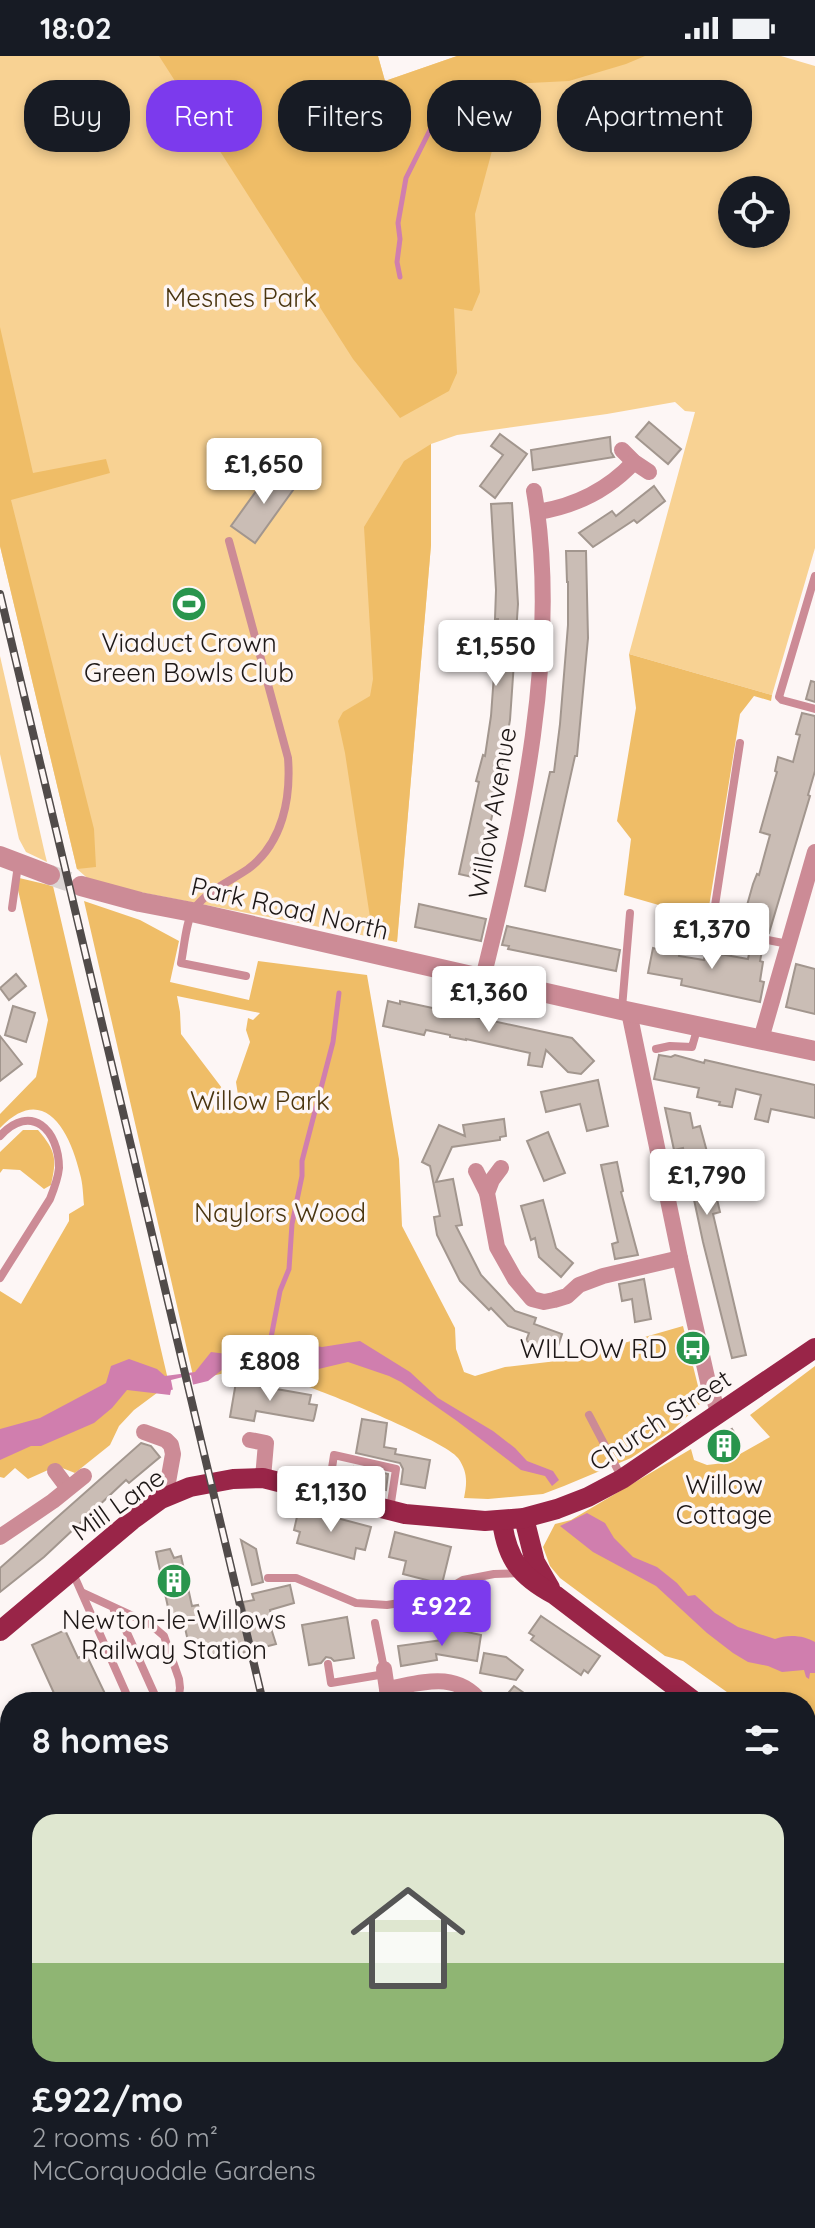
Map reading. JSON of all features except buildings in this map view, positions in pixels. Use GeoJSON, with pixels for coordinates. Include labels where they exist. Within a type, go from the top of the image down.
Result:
{"type":"FeatureCollection","features":[{"type":"Feature","properties":{"kind":"main road","name":"Church Street"},"geometry":{"type":"LineString","coordinates":[[524,1518],[588,1497],[622,1479],[815,1348]]}},
{"type":"Feature","properties":{"kind":"main road","name":"Mill Lane"},"geometry":{"type":"LineString","coordinates":[[0,1631],[132,1520],[171,1495],[190,1487],[233,1479],[263,1478],[390,1511],[442,1518],[502,1521],[524,1518]]}},
{"type":"Feature","properties":{"kind":"main road"},"geometry":{"type":"LineString","coordinates":[[524,1518],[535,1562],[555,1595]]}},
{"type":"Feature","properties":{"kind":"main road"},"geometry":{"type":"LineString","coordinates":[[502,1521],[511,1555],[522,1573],[682,1692]]}},
{"type":"Feature","properties":{"kind":"street"},"geometry":{"type":"LineString","coordinates":[[538,512],[579,502],[622,475],[628,456],[649,472]]}},
{"type":"Feature","properties":{"kind":"street","name":"Willow Avenue"},"geometry":{"type":"LineString","coordinates":[[483,978],[524,793],[537,694],[543,606],[542,552],[534,491]]}},
{"type":"Feature","properties":{"kind":"street"},"geometry":{"type":"LineString","coordinates":[[761,1039],[815,852]]}},
{"type":"Feature","properties":{"kind":"street"},"geometry":{"type":"LineString","coordinates":[[9,859],[50,875]]}},
{"type":"Feature","properties":{"kind":"street","name":"Park Road North"},"geometry":{"type":"LineString","coordinates":[[81,886],[625,1011],[815,1051]]}},
{"type":"Feature","properties":{"kind":"street"},"geometry":{"type":"LineString","coordinates":[[625,1011],[708,1382],[719,1414]]}},
{"type":"Feature","properties":{"kind":"street"},"geometry":{"type":"LineString","coordinates":[[487,1193],[501,1168]]}},
{"type":"Feature","properties":{"kind":"street"},"geometry":{"type":"LineString","coordinates":[[476,1171],[487,1193],[497,1247],[515,1279],[532,1299],[544,1302],[554,1300],[567,1296],[579,1285],[603,1276],[680,1258]]}},
{"type":"Feature","properties":{"kind":"street"},"geometry":{"type":"LineString","coordinates":[[144,1432],[166,1440],[173,1451],[168,1482],[171,1495]]}},
{"type":"Feature","properties":{"kind":"street"},"geometry":{"type":"LineString","coordinates":[[173,1451],[189,1440]]}},
{"type":"Feature","properties":{"kind":"street"},"geometry":{"type":"LineString","coordinates":[[263,1478],[266,1442]]}},
{"type":"Feature","properties":{"kind":"street"},"geometry":{"type":"LineString","coordinates":[[55,1471],[67,1487]]}},
{"type":"Feature","properties":{"kind":"street"},"geometry":{"type":"LineString","coordinates":[[0,1537],[84,1476]]}},
{"type":"Feature","properties":{"kind":"street"},"geometry":{"type":"LineString","coordinates":[[386,1684],[449,1682],[472,1692]]}},
{"type":"Feature","properties":{"kind":"lane"},"geometry":{"type":"LineString","coordinates":[[229,541],[288,758],[289,792],[281,825],[262,855],[249,868],[211,891],[192,912],[181,963],[246,976]]}},
{"type":"Feature","properties":{"kind":"lane"},"geometry":{"type":"LineString","coordinates":[[815,576],[779,697],[815,709]]}},
{"type":"Feature","properties":{"kind":"lane"},"geometry":{"type":"LineString","coordinates":[[740,743],[712,925],[717,930],[788,944]]}},
{"type":"Feature","properties":{"kind":"lane"},"geometry":{"type":"LineString","coordinates":[[9,859],[12,908]]}},
{"type":"Feature","properties":{"kind":"lane"},"geometry":{"type":"LineString","coordinates":[[625,1011],[630,913]]}},
{"type":"Feature","properties":{"kind":"lane"},"geometry":{"type":"LineString","coordinates":[[656,1049],[692,1047],[698,1025]]}},
{"type":"Feature","properties":{"kind":"lane"},"geometry":{"type":"LineString","coordinates":[[0,1136],[9,1127],[27,1121],[45,1126],[54,1142],[59,1170],[50,1199],[0,1278]]}},
{"type":"Feature","properties":{"kind":"lane"},"geometry":{"type":"LineString","coordinates":[[589,1415],[622,1479]]}},
{"type":"Feature","properties":{"kind":"lane"},"geometry":{"type":"LineString","coordinates":[[328,1494],[334,1455],[396,1469],[390,1511]]}},
{"type":"Feature","properties":{"kind":"lane"},"geometry":{"type":"LineString","coordinates":[[72,1570],[126,1692]]}},
{"type":"Feature","properties":{"kind":"lane"},"geometry":{"type":"LineString","coordinates":[[268,1578],[296,1578],[356,1603],[387,1605],[441,1593],[463,1580],[522,1573]]}},
{"type":"Feature","properties":{"kind":"lane"},"geometry":{"type":"LineString","coordinates":[[83,1593],[150,1624],[164,1636],[179,1679],[178,1692]]}},
{"type":"Feature","properties":{"kind":"lane"},"geometry":{"type":"LineString","coordinates":[[111,1607],[119,1615],[154,1692]]}},
{"type":"Feature","properties":{"kind":"lane"},"geometry":{"type":"LineString","coordinates":[[328,1664],[331,1683],[386,1684],[375,1623]]}},
{"type":"Feature","properties":{"kind":"green space","name":"Mesnes Park"},"geometry":{"type":"Polygon","coordinates":[[[0,56],[378,56],[385,80],[278,80],[278,152],[411,152],[411,80],[388,80],[457,56],[781,56],[815,66],[815,548],[772,695],[629,654],[695,412],[685,411],[675,402],[457,435],[431,444],[431,545],[397,942],[93,883],[77,869],[0,546],[0,56]]]}},
{"type":"Feature","properties":{"kind":"green space"},"geometry":{"type":"Polygon","coordinates":[[[159,56],[378,56],[385,80],[278,80],[278,152],[411,152],[411,80],[388,80],[457,56],[645,56],[572,80],[541,82],[541,80],[427,80],[427,152],[492,152],[475,214],[480,292],[472,311],[454,308],[457,373],[449,391],[400,418],[353,359],[220,152],[262,152],[262,80],[174,80],[159,56]]]}},
{"type":"Feature","properties":{"kind":"green space"},"geometry":{"type":"Polygon","coordinates":[[[0,327],[33,473],[106,459],[110,473],[11,500],[94,829],[96,867],[77,869],[0,546],[0,327]]]}},
{"type":"Feature","properties":{"kind":"green space"},"geometry":{"type":"Polygon","coordinates":[[[431,444],[431,545],[397,942],[373,937],[338,721],[343,712],[370,696],[373,679],[364,527],[404,461],[431,444]]]}},
{"type":"Feature","properties":{"kind":"green space"},"geometry":{"type":"Polygon","coordinates":[[[629,654],[772,695],[771,701],[754,696],[740,714],[707,919],[624,895],[631,839],[617,821],[636,708],[629,654]]]}},
{"type":"Feature","properties":{"kind":"green space"},"geometry":{"type":"Polygon","coordinates":[[[0,656],[47,862],[26,852],[19,839],[0,754],[0,656]]]}},
{"type":"Feature","properties":{"kind":"green space"},"geometry":{"type":"Polygon","coordinates":[[[15,877],[53,886],[169,1384],[134,1410],[119,1426],[110,1445],[75,1473],[57,1466],[28,1479],[15,1468],[4,1478],[0,1477],[0,1291],[21,1304],[69,1221],[69,1214],[84,1205],[75,1158],[62,1128],[53,1118],[42,1111],[30,1110],[16,1115],[0,1128],[0,1114],[36,1077],[48,1020],[15,877]]]}},
{"type":"Feature","properties":{"kind":"green space","name":"Naylors Wood"},"geometry":{"type":"Polygon","coordinates":[[[84,901],[140,920],[179,941],[170,982],[249,1000],[258,961],[367,975],[399,1159],[402,1226],[455,1328],[456,1349],[464,1372],[475,1376],[505,1367],[565,1360],[683,1326],[702,1402],[673,1430],[631,1458],[564,1486],[543,1494],[464,1498],[466,1478],[458,1458],[432,1441],[385,1418],[303,1385],[260,1375],[231,1372],[194,1380],[84,901]],[[177,996],[181,1034],[231,1100],[238,1095],[236,1082],[250,1042],[246,1030],[248,1018],[253,1020],[260,1013],[177,996]]]}},
{"type":"Feature","properties":{"kind":"green space"},"geometry":{"type":"Polygon","coordinates":[[[23,1130],[38,1130],[52,1150],[53,1176],[51,1185],[44,1189],[20,1170],[3,1169],[0,1173],[0,1152],[23,1130]]]}},
{"type":"Feature","properties":{"kind":"green space"},"geometry":{"type":"Polygon","coordinates":[[[815,1366],[815,1692],[727,1692],[683,1661],[665,1656],[560,1578],[550,1566],[543,1547],[555,1524],[571,1520],[691,1449],[694,1460],[707,1465],[724,1463],[770,1437],[750,1415],[815,1366]]]}},
{"type":"Feature","properties":{"kind":"shaded area"},"geometry":{"type":"Polygon","coordinates":[[[284,1341],[322,1347],[360,1341],[410,1372],[438,1398],[493,1431],[527,1461],[553,1471],[559,1480],[552,1486],[545,1476],[521,1470],[401,1382],[348,1362],[310,1371],[277,1361],[240,1364],[223,1369],[208,1381],[171,1390],[170,1395],[127,1390],[94,1423],[0,1460],[0,1429],[40,1418],[106,1383],[111,1366],[129,1359],[157,1369],[165,1376],[195,1372],[211,1352],[235,1355],[246,1348],[284,1341]]]}},
{"type":"Feature","properties":{"kind":"shaded area"},"geometry":{"type":"Polygon","coordinates":[[[587,1513],[605,1523],[614,1538],[633,1557],[657,1567],[688,1596],[695,1595],[715,1613],[738,1627],[775,1639],[795,1636],[815,1642],[815,1673],[810,1673],[809,1679],[804,1670],[782,1672],[748,1662],[733,1653],[656,1586],[593,1552],[560,1526],[587,1513]]]}},
{"type":"Feature","properties":{"kind":"pier"},"geometry":{"type":"Polygon","coordinates":[[[191,1375],[194,1389],[174,1395],[171,1380],[191,1375]]]}},
{"type":"Feature","properties":{"kind":"waterway"},"geometry":{"type":"LineString","coordinates":[[400,277],[397,262],[400,239],[398,223],[406,178],[427,136]]}},
{"type":"Feature","properties":{"kind":"waterway"},"geometry":{"type":"LineString","coordinates":[[269,1348],[280,1291],[289,1269],[302,1161],[333,1042],[339,993]]}},
{"type":"Feature","properties":{"kind":"tunnel"},"geometry":{"type":"LineString","coordinates":[[50,875],[81,886]]}},
{"type":"Feature","properties":{"kind":"railway"},"geometry":{"type":"LineString","coordinates":[[0,594],[261,1692]]}},
{"type":"Feature","properties":{"kind":"place","name":"Viaduct Crown Green Bowls Club"},"geometry":{"type":"Point","coordinates":[189,604]}},
{"type":"Feature","properties":{"kind":"place","name":"WILLOW RD"},"geometry":{"type":"Point","coordinates":[693,1348]}},
{"type":"Feature","properties":{"kind":"place","name":"Willow Cottage"},"geometry":{"type":"Point","coordinates":[724,1446]}},
{"type":"Feature","properties":{"kind":"place","name":"Newton-le-Willows Railway Station"},"geometry":{"type":"Point","coordinates":[174,1581]}},
{"type":"Feature","properties":{"kind":"park label","name":"Willow Park"},"geometry":{"type":"Point","coordinates":[260,1100]}}]}
